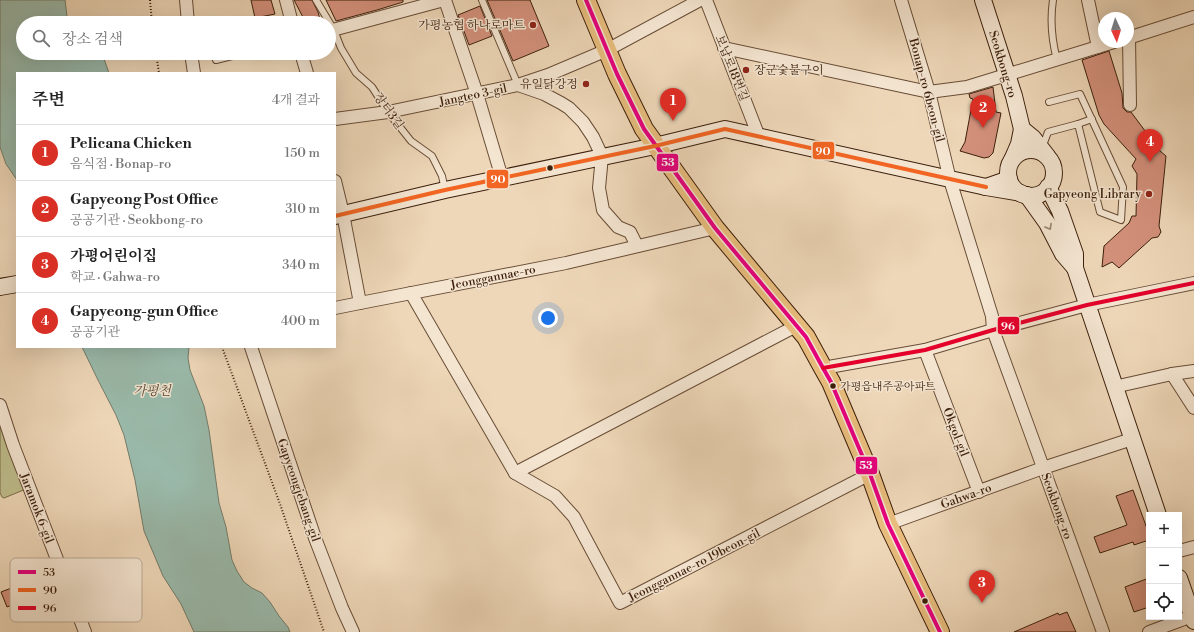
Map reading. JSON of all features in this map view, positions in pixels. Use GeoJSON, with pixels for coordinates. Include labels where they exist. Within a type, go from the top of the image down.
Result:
{"type":"FeatureCollection","features":[{"type":"Feature","properties":{"kind":"main road"},"geometry":{"type":"LineString","coordinates":[[586,0],[606,50],[644,129],[655,146],[715,228],[806,337],[831,382],[870,474],[888,524],[940,632]]}},
{"type":"Feature","properties":{"kind":"main road","name":"Seokbong-ro"},"geometry":{"type":"LineString","coordinates":[[983,0],[1008,75],[1022,129]]}},
{"type":"Feature","properties":{"kind":"main road"},"geometry":{"type":"LineString","coordinates":[[339,215],[445,190],[655,146],[725,129],[986,188],[1024,194],[1039,194],[1048,187],[1054,172],[1051,161],[1033,138],[1022,129],[1019,144],[1009,164],[1009,179],[1016,190],[1024,194],[1047,223],[1062,254],[1074,268]]}},
{"type":"Feature","properties":{"kind":"main road"},"geometry":{"type":"LineString","coordinates":[[1013,158],[1026,150],[1034,150],[1045,153]]}},
{"type":"Feature","properties":{"kind":"main road"},"geometry":{"type":"LineString","coordinates":[[986,188],[1009,179]]}},
{"type":"Feature","properties":{"kind":"main road"},"geometry":{"type":"LineString","coordinates":[[1048,187],[1060,211],[1075,254],[1074,268],[1157,512]]}},
{"type":"Feature","properties":{"kind":"main road"},"geometry":{"type":"LineString","coordinates":[[0,287],[16,284]]}},
{"type":"Feature","properties":{"kind":"main road"},"geometry":{"type":"LineString","coordinates":[[1181,584],[1193,618]]}},
{"type":"Feature","properties":{"kind":"street"},"geometry":{"type":"LineString","coordinates":[[186,0],[187,16]]}},
{"type":"Feature","properties":{"kind":"street"},"geometry":{"type":"LineString","coordinates":[[286,0],[290,16]]}},
{"type":"Feature","properties":{"kind":"street"},"geometry":{"type":"LineString","coordinates":[[336,30],[444,0],[477,94],[502,178]]}},
{"type":"Feature","properties":{"kind":"street","name":"Jangteo 3-gil"},"geometry":{"type":"LineString","coordinates":[[336,119],[388,112],[518,85],[548,75],[606,50],[700,0]]}},
{"type":"Feature","properties":{"kind":"street","name":"보납로18번길"},"geometry":{"type":"LineString","coordinates":[[706,0],[759,137]]}},
{"type":"Feature","properties":{"kind":"street","name":"Bonap-ro 6beon-gil"},"geometry":{"type":"LineString","coordinates":[[901,0],[928,92],[950,180],[992,316],[993,330]]}},
{"type":"Feature","properties":{"kind":"street"},"geometry":{"type":"LineString","coordinates":[[724,48],[928,92],[967,87],[1098,47],[1088,0]]}},
{"type":"Feature","properties":{"kind":"street"},"geometry":{"type":"LineString","coordinates":[[1134,36],[1194,17]]}},
{"type":"Feature","properties":{"kind":"street"},"geometry":{"type":"LineString","coordinates":[[1128,48],[1130,104]]}},
{"type":"Feature","properties":{"kind":"street"},"geometry":{"type":"LineString","coordinates":[[192,60],[194,72]]}},
{"type":"Feature","properties":{"kind":"street"},"geometry":{"type":"LineString","coordinates":[[303,60],[307,72]]}},
{"type":"Feature","properties":{"kind":"street"},"geometry":{"type":"LineString","coordinates":[[518,85],[544,94],[561,103],[569,108],[582,122],[593,137],[602,156],[599,188],[603,210],[618,227],[630,232],[637,246]]}},
{"type":"Feature","properties":{"kind":"street"},"geometry":{"type":"LineString","coordinates":[[336,189],[339,215],[360,303]]}},
{"type":"Feature","properties":{"kind":"street","name":"Jeonggannae-ro"},"geometry":{"type":"LineString","coordinates":[[336,308],[566,263],[715,228]]}},
{"type":"Feature","properties":{"kind":"street"},"geometry":{"type":"LineString","coordinates":[[823,368],[925,350],[1086,305],[1194,283]]}},
{"type":"Feature","properties":{"kind":"street"},"geometry":{"type":"LineString","coordinates":[[411,293],[515,473],[796,326]]}},
{"type":"Feature","properties":{"kind":"street"},"geometry":{"type":"LineString","coordinates":[[993,330],[1043,468]]}},
{"type":"Feature","properties":{"kind":"street","name":"Gapyeongjebang-gil"},"geometry":{"type":"LineString","coordinates":[[251,348],[315,538],[342,608],[353,632]]}},
{"type":"Feature","properties":{"kind":"street","name":"Okgol-gil"},"geometry":{"type":"LineString","coordinates":[[925,350],[979,492]]}},
{"type":"Feature","properties":{"kind":"street"},"geometry":{"type":"LineString","coordinates":[[1114,387],[1172,374],[1194,371]]}},
{"type":"Feature","properties":{"kind":"street"},"geometry":{"type":"LineString","coordinates":[[1172,374],[1194,408]]}},
{"type":"Feature","properties":{"kind":"street","name":"Jaramok 6-gil"},"geometry":{"type":"LineString","coordinates":[[1,409],[56,558]]}},
{"type":"Feature","properties":{"kind":"street","name":"Seokbong-ro"},"geometry":{"type":"LineString","coordinates":[[1103,632],[1043,468],[1132,439]]}},
{"type":"Feature","properties":{"kind":"street","name":"Gahwa-ro"},"geometry":{"type":"LineString","coordinates":[[888,524],[1043,468]]}},
{"type":"Feature","properties":{"kind":"street","name":"Jeonggannae-ro 19beon-gil"},"geometry":{"type":"LineString","coordinates":[[515,473],[555,496],[574,517],[620,603],[870,474]]}},
{"type":"Feature","properties":{"kind":"street"},"geometry":{"type":"LineString","coordinates":[[1182,550],[1194,547]]}},
{"type":"Feature","properties":{"kind":"street"},"geometry":{"type":"LineString","coordinates":[[1149,632],[1193,618]]}},
{"type":"Feature","properties":{"kind":"street","name":"Jaramok 6-gil"},"geometry":{"type":"LineString","coordinates":[[80,622],[84,632]]}},
{"type":"Feature","properties":{"kind":"lane","name":"장터3길"},"geometry":{"type":"LineString","coordinates":[[316,0],[324,16]]}},
{"type":"Feature","properties":{"kind":"lane"},"geometry":{"type":"LineString","coordinates":[[482,0],[518,85]]}},
{"type":"Feature","properties":{"kind":"lane"},"geometry":{"type":"LineString","coordinates":[[1053,0],[1051,14],[1054,49],[1057,60]]}},
{"type":"Feature","properties":{"kind":"lane","name":"장터3길"},"geometry":{"type":"LineString","coordinates":[[336,40],[356,73],[372,87],[388,112],[411,141],[432,156],[442,176],[445,190]]}},
{"type":"Feature","properties":{"kind":"lane"},"geometry":{"type":"LineString","coordinates":[[1049,102],[1080,94],[1123,187],[1121,220],[1100,212],[1078,124]]}},
{"type":"Feature","properties":{"kind":"lane"},"geometry":{"type":"LineString","coordinates":[[1045,153],[1048,132],[1092,119]]}},
{"type":"Feature","properties":{"kind":"path"},"geometry":{"type":"LineString","coordinates":[[150,0],[151,16]]}},
{"type":"Feature","properties":{"kind":"path"},"geometry":{"type":"LineString","coordinates":[[157,60],[159,72]]}},
{"type":"Feature","properties":{"kind":"path"},"geometry":{"type":"LineString","coordinates":[[222,348],[280,504],[324,632]]}},
{"type":"Feature","properties":{"kind":"shaded area"},"geometry":{"type":"Polygon","coordinates":[[[0,418],[26,489],[4,498],[0,493],[0,418]]]}},
{"type":"Feature","properties":{"kind":"water"},"geometry":{"type":"Polygon","coordinates":[[[0,0],[65,0],[67,16],[16,16],[16,60],[104,60],[109,72],[16,72],[16,179],[6,164],[0,147],[0,0]]]}},
{"type":"Feature","properties":{"kind":"water","name":"가평천"},"geometry":{"type":"Polygon","coordinates":[[[82,348],[189,348],[188,358],[190,370],[204,406],[209,430],[219,503],[226,527],[232,560],[244,582],[262,593],[288,627],[290,632],[194,632],[181,604],[163,576],[144,531],[135,480],[124,435],[116,415],[82,348]]]}},
{"type":"Feature","properties":{"kind":"building"},"geometry":{"type":"Polygon","coordinates":[[[251,0],[271,0],[275,14],[255,16],[251,0]]]}},
{"type":"Feature","properties":{"kind":"building"},"geometry":{"type":"Polygon","coordinates":[[[294,0],[312,0],[319,16],[302,16],[294,0]]]}},
{"type":"Feature","properties":{"kind":"building"},"geometry":{"type":"Polygon","coordinates":[[[326,0],[403,0],[403,2],[336,21],[336,16],[334,16],[326,0]]]}},
{"type":"Feature","properties":{"kind":"building"},"geometry":{"type":"Polygon","coordinates":[[[487,0],[530,0],[549,46],[513,61],[487,0]]]}},
{"type":"Feature","properties":{"kind":"building"},"geometry":{"type":"Polygon","coordinates":[[[480,6],[492,36],[469,45],[458,15],[480,6]]]}},
{"type":"Feature","properties":{"kind":"building"},"geometry":{"type":"Polygon","coordinates":[[[1109,51],[1122,93],[1123,108],[1127,112],[1131,112],[1160,151],[1166,156],[1159,226],[1161,232],[1158,237],[1152,238],[1119,268],[1112,262],[1102,267],[1104,246],[1129,223],[1132,216],[1136,216],[1137,174],[1132,166],[1136,159],[1104,124],[1099,115],[1082,60],[1109,51]]]}},
{"type":"Feature","properties":{"kind":"building"},"geometry":{"type":"Polygon","coordinates":[[[993,87],[996,112],[1001,113],[993,153],[989,157],[984,158],[960,151],[965,142],[973,99],[970,98],[969,94],[993,87]]]}},
{"type":"Feature","properties":{"kind":"building"},"geometry":{"type":"Polygon","coordinates":[[[1133,490],[1146,526],[1146,541],[1134,545],[1133,542],[1100,553],[1094,537],[1127,525],[1116,496],[1133,490]]]}},
{"type":"Feature","properties":{"kind":"building"},"geometry":{"type":"Polygon","coordinates":[[[1146,579],[1146,608],[1134,612],[1125,587],[1146,579]]]}},
{"type":"Feature","properties":{"kind":"building"},"geometry":{"type":"Polygon","coordinates":[[[10,589],[10,606],[7,607],[1,592],[10,589]]]}},
{"type":"Feature","properties":{"kind":"building"},"geometry":{"type":"Polygon","coordinates":[[[1067,612],[1076,632],[1014,632],[1058,613],[1059,615],[1067,612]]]}},
{"type":"Feature","properties":{"kind":"transit line","name":"53"},"geometry":{"type":"LineString","coordinates":[[586,0],[617,74],[644,129],[715,228],[806,337],[831,382],[870,474],[888,524],[940,632]]}},
{"type":"Feature","properties":{"kind":"transit line","name":"90"},"geometry":{"type":"LineString","coordinates":[[336,216],[445,190],[655,146],[725,129],[986,187]]}},
{"type":"Feature","properties":{"kind":"transit line","name":"96"},"geometry":{"type":"LineString","coordinates":[[823,368],[925,350],[1087,305],[1194,283]]}},
{"type":"Feature","properties":{"kind":"place","name":"가평농협 하나로마트"},"geometry":{"type":"Point","coordinates":[533,25]}},
{"type":"Feature","properties":{"kind":"place","name":"장군숯불구이"},"geometry":{"type":"Point","coordinates":[746,70]}},
{"type":"Feature","properties":{"kind":"place","name":"유일닭강정"},"geometry":{"type":"Point","coordinates":[586,84]}},
{"type":"Feature","properties":{"kind":"place","name":"Pelicana Chicken"},"geometry":{"type":"Point","coordinates":[673,121]}},
{"type":"Feature","properties":{"kind":"place","name":"Gapyeong Post Office"},"geometry":{"type":"Point","coordinates":[983,128]}},
{"type":"Feature","properties":{"kind":"place","name":"Gapyeong-gun Office"},"geometry":{"type":"Point","coordinates":[1150,162]}},
{"type":"Feature","properties":{"kind":"place","name":"Gapyeong Library"},"geometry":{"type":"Point","coordinates":[1149,194]}},
{"type":"Feature","properties":{"kind":"place","name":"가평읍내주공아파트"},"geometry":{"type":"Point","coordinates":[833,386]}},
{"type":"Feature","properties":{"kind":"place","name":"가평어린이집"},"geometry":{"type":"Point","coordinates":[982,603]}}]}
